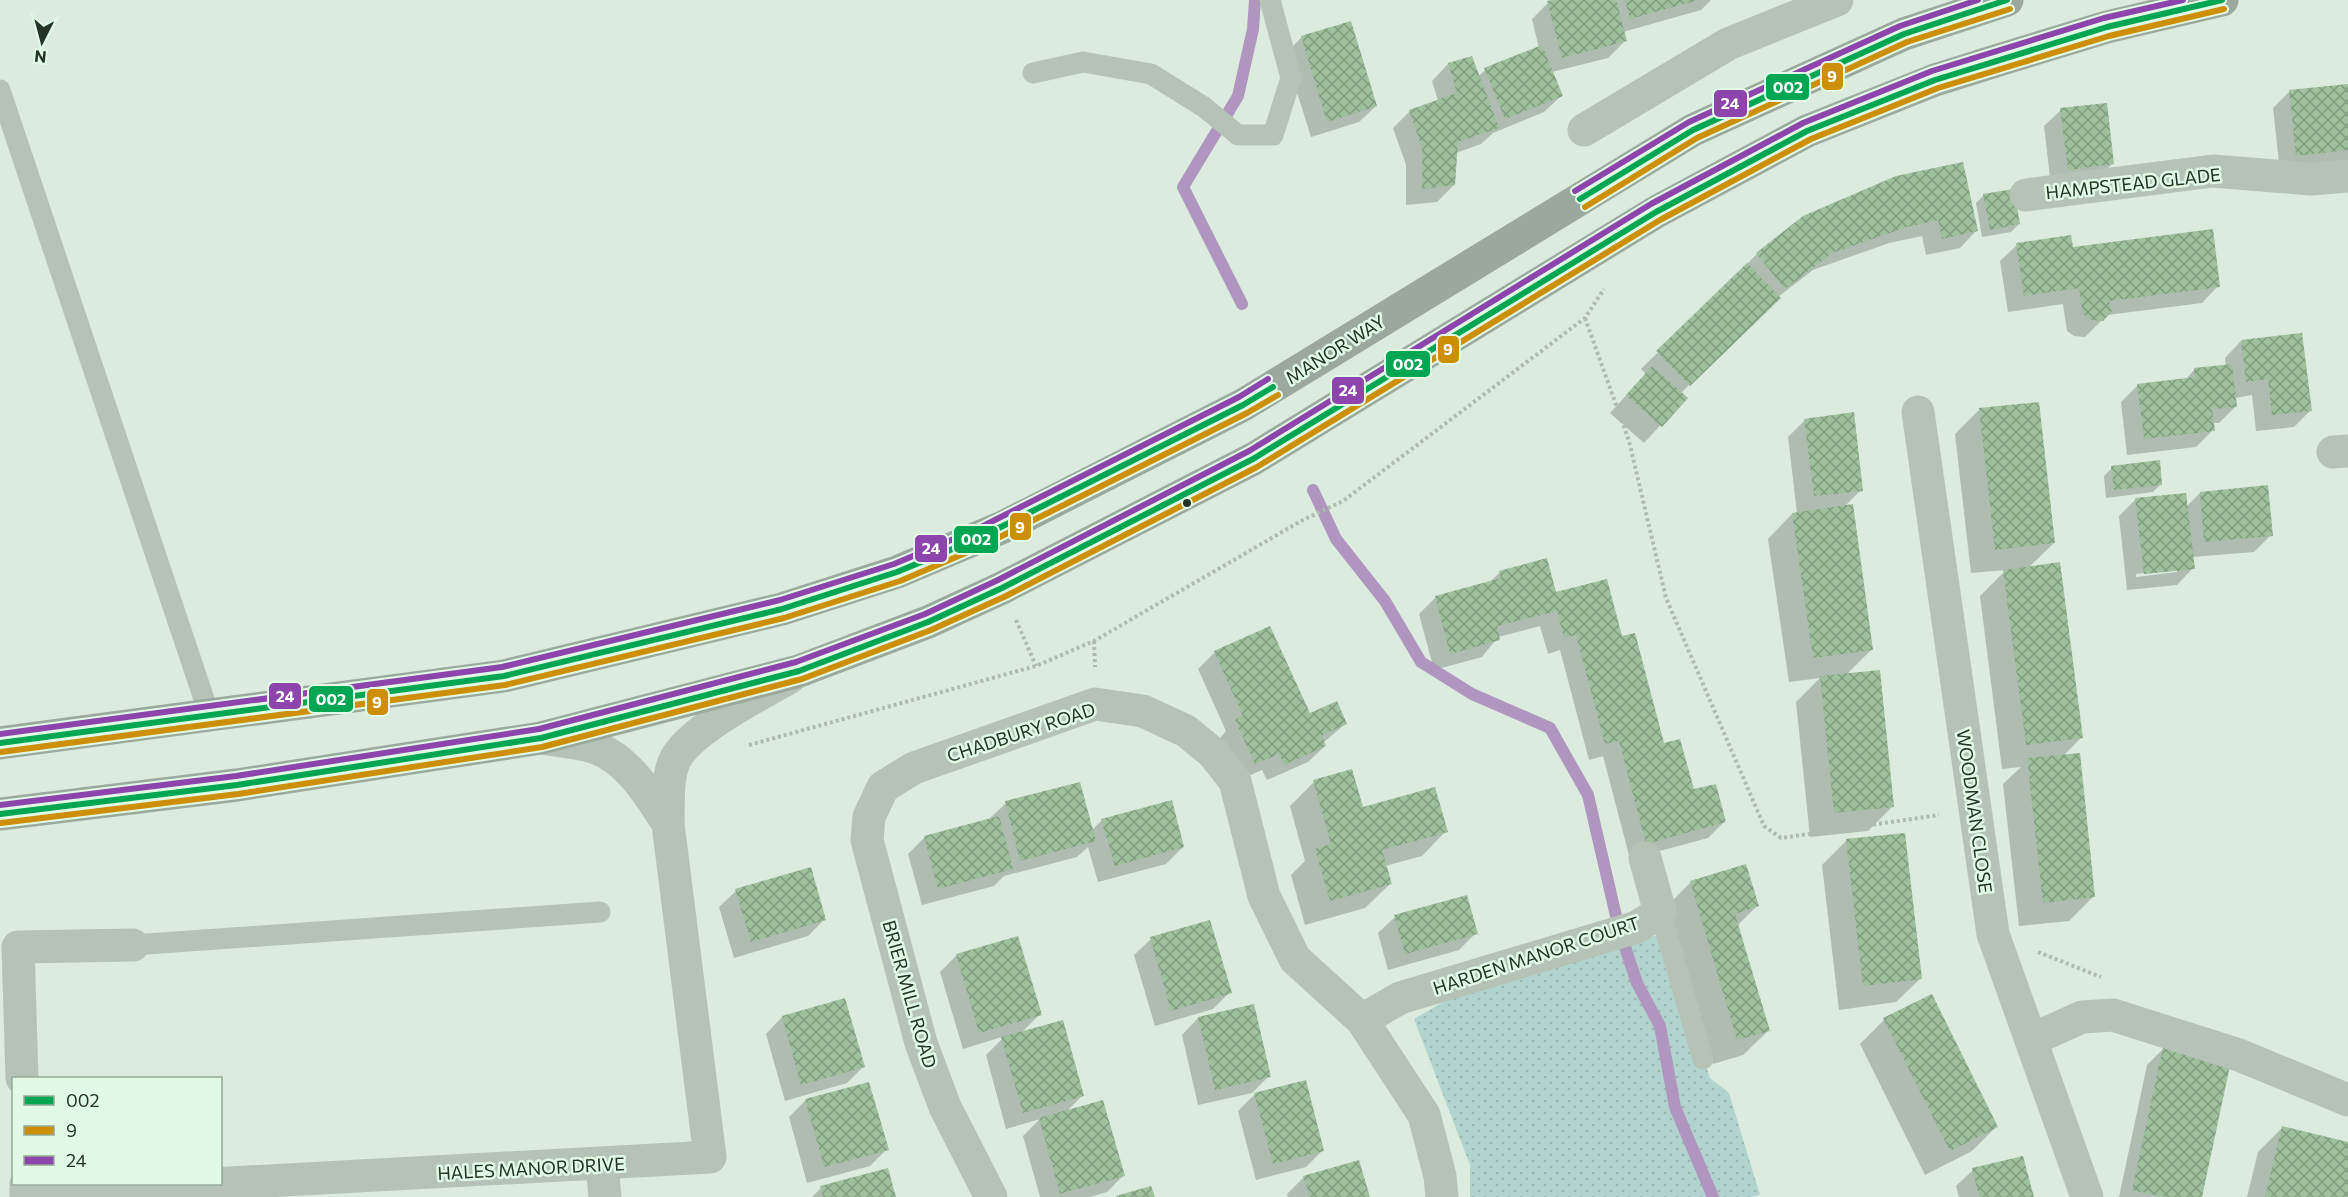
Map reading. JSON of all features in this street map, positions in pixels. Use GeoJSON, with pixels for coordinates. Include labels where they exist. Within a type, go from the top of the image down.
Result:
{"type":"FeatureCollection","features":[{"type":"Feature","properties":{"kind":"highway","name":"MANOR WAY"},"geometry":{"type":"LineString","coordinates":[[0,743],[210,717],[504,676],[782,609],[897,572],[1003,527],[1243,405],[1693,130],[1904,34],[2007,0]]}},
{"type":"Feature","properties":{"kind":"highway"},"geometry":{"type":"LineString","coordinates":[[0,814],[237,785],[541,738],[799,671],[928,622],[1002,588],[1253,459],[1656,212],[1807,131],[1935,80],[2108,27],[2222,0]]}},
{"type":"Feature","properties":{"kind":"street"},"geometry":{"type":"LineString","coordinates":[[1584,130],[1728,44],[1837,0]]}},
{"type":"Feature","properties":{"kind":"street","name":"HAMPSTEAD GLADE"},"geometry":{"type":"LineString","coordinates":[[2025,195],[2213,171],[2311,179],[2348,176]]}},
{"type":"Feature","properties":{"kind":"street","name":"WOODMAN CLOSE"},"geometry":{"type":"LineString","coordinates":[[1918,412],[1993,934],[2087,1197]]}},
{"type":"Feature","properties":{"kind":"street","name":"HALES MANOR DRIVE"},"geometry":{"type":"LineString","coordinates":[[222,1182],[602,1165],[710,1157],[668,824],[669,778],[682,748],[705,729],[799,671]]}},
{"type":"Feature","properties":{"kind":"street","name":"CHADBURY ROAD"},"geometry":{"type":"LineString","coordinates":[[869,817],[883,787],[914,768],[1095,704],[1143,711],[1186,731],[1213,753],[1236,781],[1264,897],[1295,959],[1362,1020],[1424,1115],[1440,1176],[1442,1197]]}},
{"type":"Feature","properties":{"kind":"street","name":"HALES MANOR DRIVE"},"geometry":{"type":"LineString","coordinates":[[541,738],[596,748],[611,756],[643,787],[668,824]]}},
{"type":"Feature","properties":{"kind":"street","name":"BRIER MILL ROAD"},"geometry":{"type":"LineString","coordinates":[[869,817],[867,840],[921,1043],[945,1107],[991,1197]]}},
{"type":"Feature","properties":{"kind":"street","name":"HARDEN MANOR COURT"},"geometry":{"type":"LineString","coordinates":[[1362,1020],[1400,998],[1648,919],[1645,858]]}},
{"type":"Feature","properties":{"kind":"street"},"geometry":{"type":"LineString","coordinates":[[22,1077],[9,948],[133,945]]}},
{"type":"Feature","properties":{"kind":"street"},"geometry":{"type":"LineString","coordinates":[[2031,1040],[2082,1017],[2113,1015],[2240,1054],[2348,1100]]}},
{"type":"Feature","properties":{"kind":"street"},"geometry":{"type":"LineString","coordinates":[[602,1165],[605,1197]]}},
{"type":"Feature","properties":{"kind":"street","name":"HALES MANOR DRIVE"},"geometry":{"type":"LineString","coordinates":[[24,1191],[157,1185]]}},
{"type":"Feature","properties":{"kind":"lane"},"geometry":{"type":"LineString","coordinates":[[1033,73],[1083,62],[1151,74],[1204,107],[1238,135],[1273,135],[1291,78],[1270,0]]}},
{"type":"Feature","properties":{"kind":"lane"},"geometry":{"type":"LineString","coordinates":[[0,90],[210,717]]}},
{"type":"Feature","properties":{"kind":"lane"},"geometry":{"type":"LineString","coordinates":[[133,945],[600,912]]}},
{"type":"Feature","properties":{"kind":"lane"},"geometry":{"type":"LineString","coordinates":[[1648,919],[1704,1059]]}},
{"type":"Feature","properties":{"kind":"path"},"geometry":{"type":"LineString","coordinates":[[748,746],[1036,666],[1094,641],[1301,521],[1344,501],[1585,318],[1629,441],[1666,598],[1764,826],[1781,838],[1975,809]]}},
{"type":"Feature","properties":{"kind":"path"},"geometry":{"type":"LineString","coordinates":[[1014,616],[1036,666]]}},
{"type":"Feature","properties":{"kind":"shaded area"},"geometry":{"type":"Polygon","coordinates":[[[1661,934],[1710,1078],[1729,1093],[1760,1195],[1751,1197],[1470,1197],[1470,1165],[1414,1019],[1445,1001],[1661,934]]]}},
{"type":"Feature","properties":{"kind":"building"},"geometry":{"type":"Polygon","coordinates":[[[1616,0],[1627,41],[1562,58],[1547,1],[1616,0]]]}},
{"type":"Feature","properties":{"kind":"building"},"geometry":{"type":"Polygon","coordinates":[[[1625,0],[1695,0],[1695,1],[1630,19],[1625,0]]]}},
{"type":"Feature","properties":{"kind":"building"},"geometry":{"type":"Polygon","coordinates":[[[1351,21],[1377,106],[1327,122],[1301,36],[1351,21]]]}},
{"type":"Feature","properties":{"kind":"building"},"geometry":{"type":"Polygon","coordinates":[[[1542,45],[1563,96],[1505,119],[1484,68],[1542,45]]]}},
{"type":"Feature","properties":{"kind":"building"},"geometry":{"type":"Polygon","coordinates":[[[1472,56],[1499,128],[1458,142],[1455,185],[1422,189],[1422,148],[1409,110],[1457,93],[1448,63],[1472,56]]]}},
{"type":"Feature","properties":{"kind":"building"},"geometry":{"type":"Polygon","coordinates":[[[2348,84],[2348,150],[2296,156],[2289,90],[2348,84]]]}},
{"type":"Feature","properties":{"kind":"building"},"geometry":{"type":"Polygon","coordinates":[[[2107,103],[2114,164],[2068,170],[2060,108],[2107,103]]]}},
{"type":"Feature","properties":{"kind":"building"},"geometry":{"type":"Polygon","coordinates":[[[1963,162],[1978,231],[1942,239],[1938,220],[1907,227],[1832,253],[1785,289],[1756,253],[1803,216],[1896,176],[1963,162]]]}},
{"type":"Feature","properties":{"kind":"building"},"geometry":{"type":"Polygon","coordinates":[[[2014,189],[2020,224],[1990,230],[1983,194],[2014,189]]]}},
{"type":"Feature","properties":{"kind":"building"},"geometry":{"type":"Polygon","coordinates":[[[2213,229],[2220,287],[2109,301],[2112,311],[2103,321],[2091,320],[2083,314],[2079,288],[2024,296],[2016,243],[2071,235],[2073,247],[2213,229]]]}},
{"type":"Feature","properties":{"kind":"building"},"geometry":{"type":"Polygon","coordinates":[[[1747,263],[1781,298],[1690,386],[1656,351],[1747,263]]]}},
{"type":"Feature","properties":{"kind":"building"},"geometry":{"type":"Polygon","coordinates":[[[2302,333],[2312,411],[2272,415],[2268,379],[2246,382],[2241,340],[2302,333]]]}},
{"type":"Feature","properties":{"kind":"building"},"geometry":{"type":"Polygon","coordinates":[[[2232,364],[2237,407],[2212,409],[2215,431],[2144,439],[2137,384],[2195,377],[2194,368],[2232,364]]]}},
{"type":"Feature","properties":{"kind":"building"},"geometry":{"type":"Polygon","coordinates":[[[1652,366],[1688,398],[1662,427],[1626,395],[1652,366]]]}},
{"type":"Feature","properties":{"kind":"building"},"geometry":{"type":"Polygon","coordinates":[[[2039,402],[2055,543],[1995,550],[1979,408],[2039,402]]]}},
{"type":"Feature","properties":{"kind":"building"},"geometry":{"type":"Polygon","coordinates":[[[1854,412],[1863,491],[1814,496],[1804,419],[1854,412]]]}},
{"type":"Feature","properties":{"kind":"building"},"geometry":{"type":"Polygon","coordinates":[[[2160,460],[2162,485],[2114,490],[2111,466],[2160,460]]]}},
{"type":"Feature","properties":{"kind":"building"},"geometry":{"type":"Polygon","coordinates":[[[2268,485],[2273,536],[2204,542],[2200,492],[2268,485]]]}},
{"type":"Feature","properties":{"kind":"building"},"geometry":{"type":"Polygon","coordinates":[[[2186,493],[2195,569],[2144,574],[2135,498],[2186,493]]]}},
{"type":"Feature","properties":{"kind":"building"},"geometry":{"type":"Polygon","coordinates":[[[1853,504],[1873,650],[1813,658],[1792,513],[1853,504]]]}},
{"type":"Feature","properties":{"kind":"building"},"geometry":{"type":"Polygon","coordinates":[[[1547,558],[1556,592],[1607,579],[1622,636],[1635,633],[1664,743],[1680,739],[1694,789],[1716,784],[1726,822],[1646,844],[1619,741],[1605,744],[1576,635],[1564,638],[1557,611],[1497,626],[1500,640],[1450,654],[1435,596],[1501,578],[1499,571],[1547,558]]]}},
{"type":"Feature","properties":{"kind":"building"},"geometry":{"type":"Polygon","coordinates":[[[2060,562],[2083,738],[2026,745],[2003,570],[2060,562]]]}},
{"type":"Feature","properties":{"kind":"building"},"geometry":{"type":"Polygon","coordinates":[[[1270,626],[1310,713],[1337,701],[1347,724],[1322,735],[1326,746],[1284,765],[1279,754],[1255,764],[1235,720],[1243,716],[1214,651],[1270,626]]]}},
{"type":"Feature","properties":{"kind":"building"},"geometry":{"type":"Polygon","coordinates":[[[1880,670],[1894,807],[1834,813],[1820,676],[1880,670]]]}},
{"type":"Feature","properties":{"kind":"building"},"geometry":{"type":"Polygon","coordinates":[[[2080,753],[2095,897],[2043,903],[2027,758],[2080,753]]]}},
{"type":"Feature","properties":{"kind":"building"},"geometry":{"type":"Polygon","coordinates":[[[1352,769],[1363,807],[1435,787],[1448,832],[1382,850],[1392,884],[1330,901],[1315,849],[1331,844],[1313,780],[1352,769]]]}},
{"type":"Feature","properties":{"kind":"building"},"geometry":{"type":"Polygon","coordinates":[[[1080,782],[1096,841],[1020,861],[1005,801],[1080,782]]]}},
{"type":"Feature","properties":{"kind":"building"},"geometry":{"type":"Polygon","coordinates":[[[1172,800],[1184,847],[1115,866],[1101,819],[1172,800]]]}},
{"type":"Feature","properties":{"kind":"building"},"geometry":{"type":"Polygon","coordinates":[[[999,816],[1013,869],[938,889],[924,836],[999,816]]]}},
{"type":"Feature","properties":{"kind":"building"},"geometry":{"type":"Polygon","coordinates":[[[1905,833],[1922,979],[1863,986],[1846,839],[1905,833]]]}},
{"type":"Feature","properties":{"kind":"building"},"geometry":{"type":"Polygon","coordinates":[[[1746,864],[1759,906],[1735,914],[1770,1031],[1737,1040],[1690,881],[1746,864]]]}},
{"type":"Feature","properties":{"kind":"building"},"geometry":{"type":"Polygon","coordinates":[[[811,867],[826,920],[751,942],[735,889],[811,867]]]}},
{"type":"Feature","properties":{"kind":"building"},"geometry":{"type":"Polygon","coordinates":[[[1467,895],[1478,934],[1405,954],[1394,915],[1467,895]]]}},
{"type":"Feature","properties":{"kind":"building"},"geometry":{"type":"Polygon","coordinates":[[[1210,920],[1232,993],[1171,1011],[1150,937],[1210,920]]]}},
{"type":"Feature","properties":{"kind":"building"},"geometry":{"type":"Polygon","coordinates":[[[1018,936],[1042,1015],[979,1033],[956,954],[1018,936]]]}},
{"type":"Feature","properties":{"kind":"building"},"geometry":{"type":"Polygon","coordinates":[[[1932,994],[1998,1127],[1950,1151],[1883,1018],[1932,994]]]}},
{"type":"Feature","properties":{"kind":"building"},"geometry":{"type":"Polygon","coordinates":[[[845,998],[865,1067],[801,1085],[782,1016],[845,998]]]}},
{"type":"Feature","properties":{"kind":"building"},"geometry":{"type":"Polygon","coordinates":[[[1254,1004],[1271,1077],[1215,1090],[1198,1017],[1254,1004]]]}},
{"type":"Feature","properties":{"kind":"building"},"geometry":{"type":"Polygon","coordinates":[[[1063,1020],[1084,1096],[1023,1113],[1001,1037],[1063,1020]]]}},
{"type":"Feature","properties":{"kind":"building"},"geometry":{"type":"Polygon","coordinates":[[[2163,1047],[2231,1061],[2202,1197],[2165,1197],[2132,1190],[2163,1047]]]}},
{"type":"Feature","properties":{"kind":"building"},"geometry":{"type":"Polygon","coordinates":[[[1306,1080],[1324,1151],[1273,1164],[1254,1093],[1306,1080]]]}},
{"type":"Feature","properties":{"kind":"building"},"geometry":{"type":"Polygon","coordinates":[[[869,1082],[889,1150],[824,1167],[805,1099],[869,1082]]]}},
{"type":"Feature","properties":{"kind":"building"},"geometry":{"type":"Polygon","coordinates":[[[1103,1100],[1125,1176],[1060,1194],[1039,1118],[1103,1100]]]}},
{"type":"Feature","properties":{"kind":"building"},"geometry":{"type":"Polygon","coordinates":[[[2282,1126],[2348,1142],[2348,1197],[2265,1197],[2282,1126]]]}},
{"type":"Feature","properties":{"kind":"building"},"geometry":{"type":"Polygon","coordinates":[[[2023,1156],[2034,1197],[1979,1197],[1972,1168],[2023,1156]]]}},
{"type":"Feature","properties":{"kind":"building"},"geometry":{"type":"Polygon","coordinates":[[[1359,1160],[1370,1197],[1310,1197],[1303,1176],[1359,1160]]]}},
{"type":"Feature","properties":{"kind":"building"},"geometry":{"type":"Polygon","coordinates":[[[888,1168],[896,1197],[823,1197],[820,1186],[888,1168]]]}},
{"type":"Feature","properties":{"kind":"building"},"geometry":{"type":"Polygon","coordinates":[[[1151,1186],[1155,1197],[1116,1197],[1116,1196],[1151,1186]]]}},
{"type":"Feature","properties":{"kind":"waterway"},"geometry":{"type":"LineString","coordinates":[[1242,304],[1183,187],[1238,96],[1253,29],[1255,0]]}},
{"type":"Feature","properties":{"kind":"waterway"},"geometry":{"type":"LineString","coordinates":[[1313,490],[1336,539],[1385,601],[1421,662],[1472,694],[1550,728],[1588,795],[1619,929],[1637,983],[1660,1026],[1675,1107],[1713,1197]]}},
{"type":"Feature","properties":{"kind":"transit line","name":"24"},"geometry":{"type":"LineString","coordinates":[[1575,191],[1689,122],[1900,26],[1978,0]]}},
{"type":"Feature","properties":{"kind":"transit line","name":"002"},"geometry":{"type":"LineString","coordinates":[[1580,199],[1693,130],[1904,34],[2007,0]]}},
{"type":"Feature","properties":{"kind":"transit line","name":"24"},"geometry":{"type":"LineString","coordinates":[[0,805],[236,776],[539,729],[796,662],[925,614],[998,580],[1249,451],[1651,204],[1803,123],[1932,71],[2104,18],[2183,0]]}},
{"type":"Feature","properties":{"kind":"transit line","name":"002"},"geometry":{"type":"LineString","coordinates":[[0,814],[237,785],[541,738],[799,671],[928,622],[1002,588],[1253,459],[1656,212],[1807,131],[1935,80],[2107,27],[2222,0]]}},
{"type":"Feature","properties":{"kind":"transit line","name":"9"},"geometry":{"type":"LineString","coordinates":[[1585,207],[1697,138],[1907,42],[2010,9]]}},
{"type":"Feature","properties":{"kind":"transit line","name":"9"},"geometry":{"type":"LineString","coordinates":[[1,823],[238,794],[542,747],[802,679],[931,630],[1006,596],[1257,467],[1660,220],[1811,139],[1938,88],[2109,36],[2224,9]]}},
{"type":"Feature","properties":{"kind":"transit line","name":"24"},"geometry":{"type":"LineString","coordinates":[[0,734],[502,667],[780,600],[894,564],[975,530],[1239,397],[1268,379]]}},
{"type":"Feature","properties":{"kind":"transit line","name":"002"},"geometry":{"type":"LineString","coordinates":[[0,743],[504,676],[782,609],[897,572],[979,538],[1243,405],[1273,387]]}},
{"type":"Feature","properties":{"kind":"transit line","name":"9"},"geometry":{"type":"LineString","coordinates":[[1,752],[505,685],[784,618],[900,581],[982,546],[1247,413],[1278,395]]}}]}
